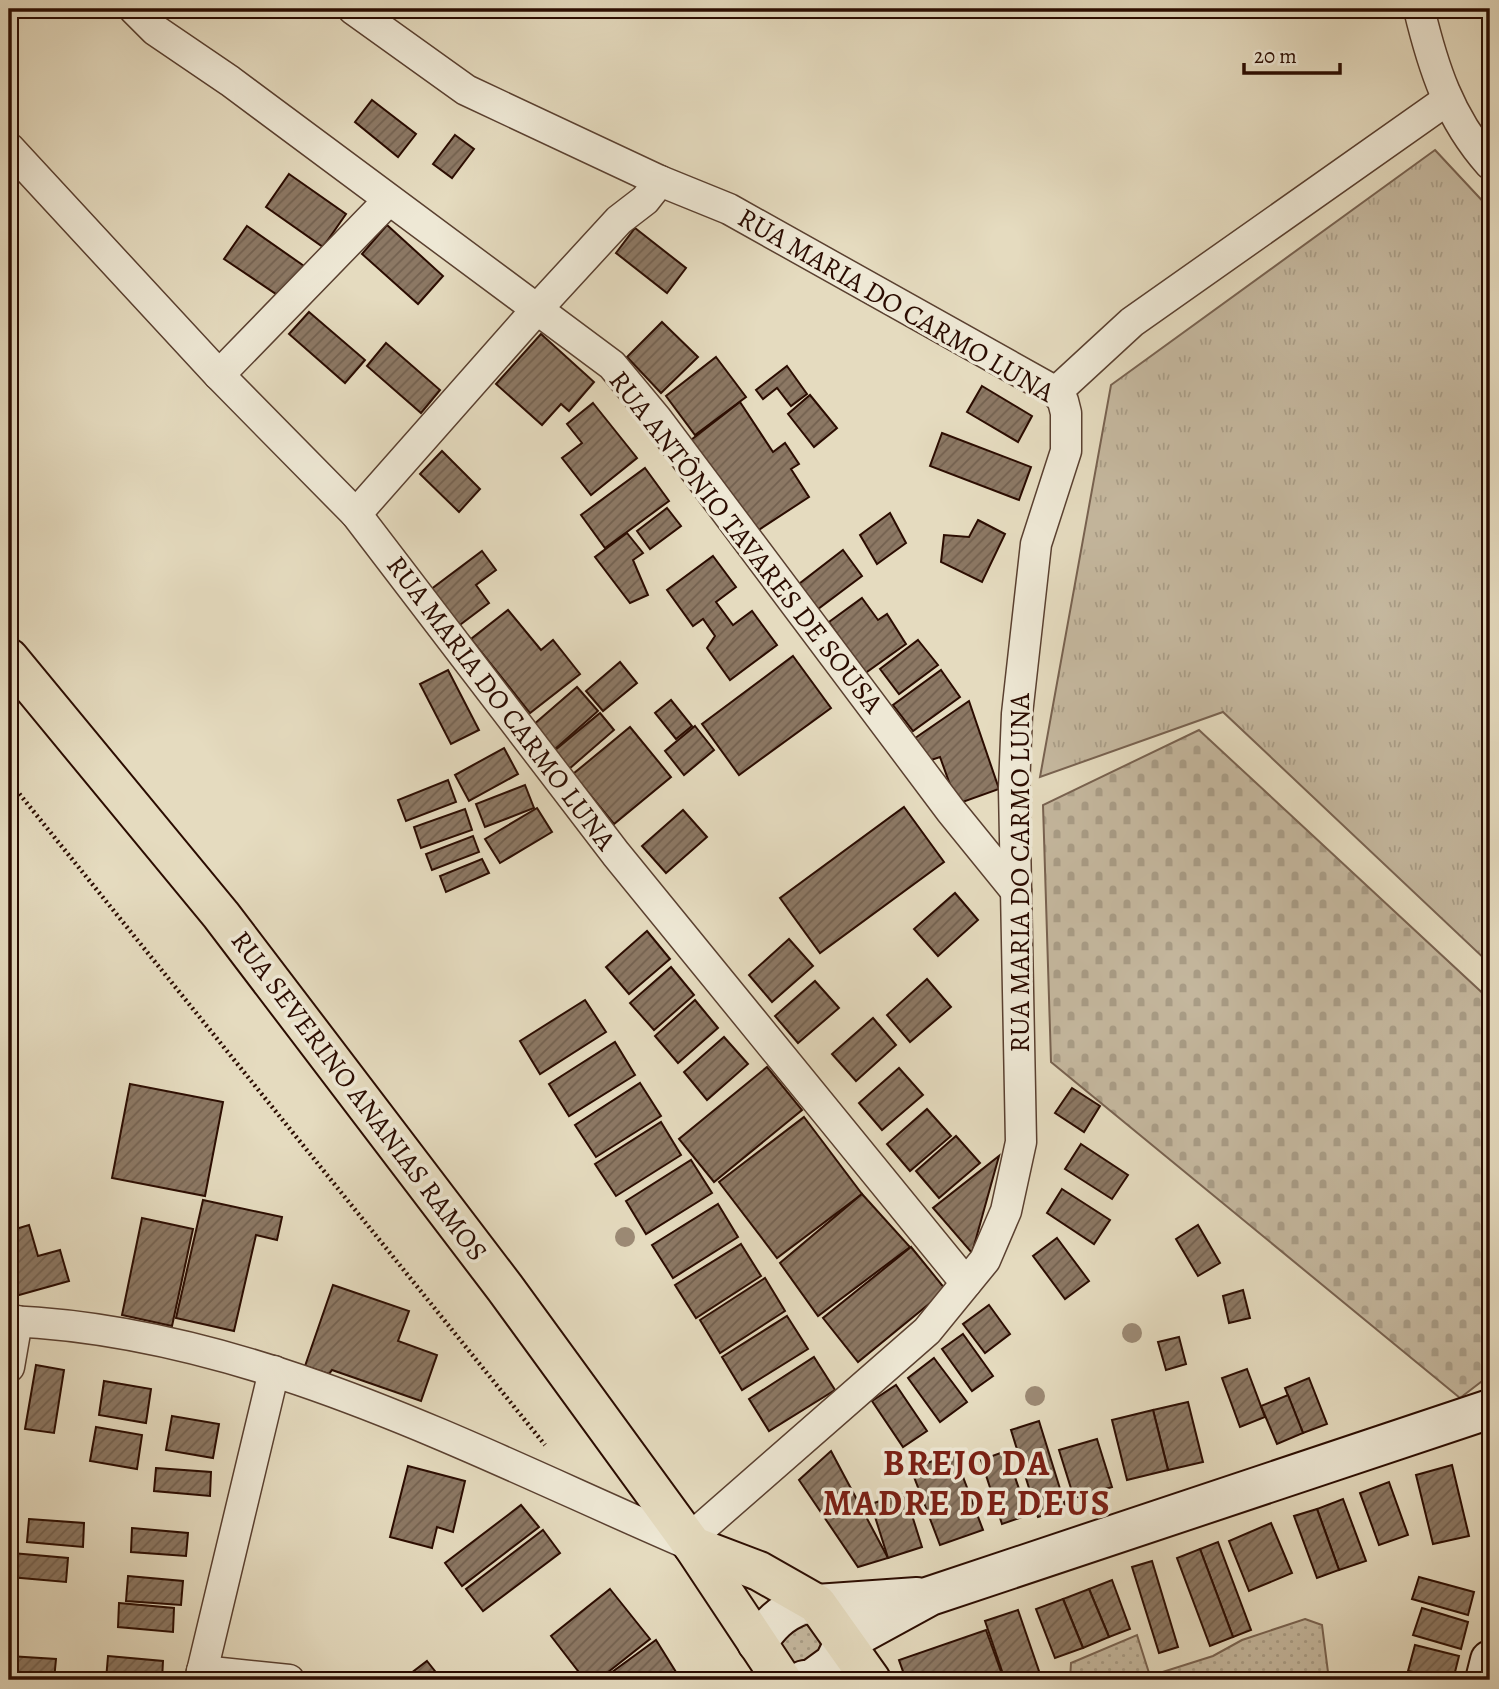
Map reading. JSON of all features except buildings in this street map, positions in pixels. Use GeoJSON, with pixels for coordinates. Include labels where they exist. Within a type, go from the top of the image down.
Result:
{"type":"FeatureCollection","features":[{"type":"Feature","properties":{"kind":"main road","name":"RUA SEVERINO ANANIAS RAMOS"},"geometry":{"type":"LineString","coordinates":[[9,658],[220,915],[505,1288],[691,1543],[782,1680]]}},
{"type":"Feature","properties":{"kind":"main road"},"geometry":{"type":"LineString","coordinates":[[804,1680],[813,1679],[834,1663],[844,1643],[930,1596],[1490,1409]]}},
{"type":"Feature","properties":{"kind":"main road"},"geometry":{"type":"LineString","coordinates":[[691,1543],[759,1571],[817,1604],[871,1680]]}},
{"type":"Feature","properties":{"kind":"main road"},"geometry":{"type":"LineString","coordinates":[[757,1643],[773,1621],[787,1610],[817,1604],[930,1596]]}},
{"type":"Feature","properties":{"kind":"main road"},"geometry":{"type":"LineString","coordinates":[[1485,1680],[1490,1660]]}},
{"type":"Feature","properties":{"kind":"street","name":"RUA ANTÔNIO TAVARES DE SOUSA"},"geometry":{"type":"LineString","coordinates":[[134,9],[155,30],[230,81],[612,365],[636,393],[951,811],[1016,891]]}},
{"type":"Feature","properties":{"kind":"street","name":"RUA MARIA DO CARMO LUNA"},"geometry":{"type":"LineString","coordinates":[[353,9],[466,90],[660,181],[729,209],[1056,392],[1063,401],[1069,431],[1066,451],[1036,544],[1017,714],[1016,891],[1021,1142],[996,1240],[985,1260],[927,1331],[691,1543]]}},
{"type":"Feature","properties":{"kind":"street"},"geometry":{"type":"LineString","coordinates":[[1419,9],[1437,77],[1447,100],[1487,156]]}},
{"type":"Feature","properties":{"kind":"street"},"geometry":{"type":"LineString","coordinates":[[1056,392],[1132,322],[1447,100]]}},
{"type":"Feature","properties":{"kind":"street","name":"RUA MARIA DO CARMO LUNA"},"geometry":{"type":"LineString","coordinates":[[9,148],[219,375],[356,514],[616,854],[966,1283]]}},
{"type":"Feature","properties":{"kind":"street"},"geometry":{"type":"LineString","coordinates":[[356,514],[619,219],[645,200],[660,181]]}},
{"type":"Feature","properties":{"kind":"street"},"geometry":{"type":"LineString","coordinates":[[219,375],[389,200]]}},
{"type":"Feature","properties":{"kind":"street"},"geometry":{"type":"LineString","coordinates":[[9,1367],[13,1321],[104,1328],[274,1371],[429,1428],[691,1543]]}},
{"type":"Feature","properties":{"kind":"street"},"geometry":{"type":"LineString","coordinates":[[274,1371],[201,1675],[289,1680]]}},
{"type":"Feature","properties":{"kind":"path"},"geometry":{"type":"LineString","coordinates":[[9,781],[549,1449]]}},
{"type":"Feature","properties":{"kind":"green space"},"geometry":{"type":"Polygon","coordinates":[[[1435,150],[1490,209],[1490,964],[1223,712],[1040,777],[1111,385],[1435,150]]]}},
{"type":"Feature","properties":{"kind":"green space"},"geometry":{"type":"Polygon","coordinates":[[[1199,730],[1490,1000],[1490,1375],[1460,1398],[1051,1062],[1043,805],[1199,730]]]}},
{"type":"Feature","properties":{"kind":"green space"},"geometry":{"type":"Polygon","coordinates":[[[803,1619],[820,1634],[821,1643],[816,1658],[794,1666],[774,1636],[803,1619]]]}},
{"type":"Feature","properties":{"kind":"green space"},"geometry":{"type":"Polygon","coordinates":[[[1305,1619],[1322,1625],[1329,1680],[1070,1680],[1071,1663],[1137,1635],[1150,1676],[1213,1656],[1242,1640],[1305,1619]]]}},
{"type":"Feature","properties":{"kind":"district","name":"BREJO DA MADRE DE DEUS"},"geometry":{"type":"Point","coordinates":[967,1483]}}]}
